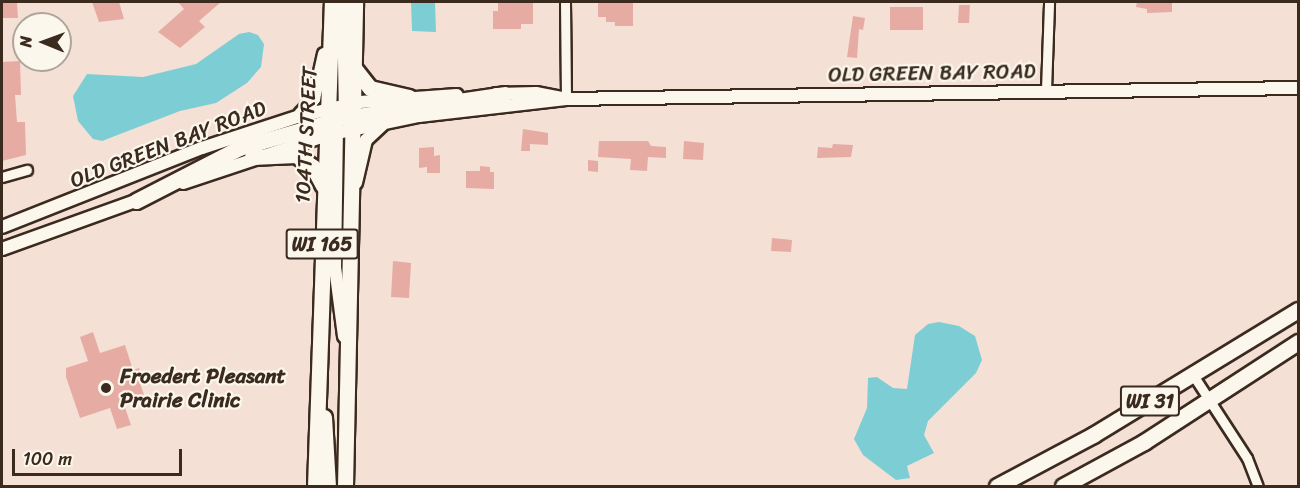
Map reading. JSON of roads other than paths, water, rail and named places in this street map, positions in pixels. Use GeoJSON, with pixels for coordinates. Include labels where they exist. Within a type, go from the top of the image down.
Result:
{"type":"FeatureCollection","features":[{"type":"Feature","properties":{"kind":"main road","name":"104TH STREET"},"geometry":{"type":"LineString","coordinates":[[315,486],[324,192],[355,69],[355,2]]}},
{"type":"Feature","properties":{"kind":"main road","name":"104TH STREET"},"geometry":{"type":"LineString","coordinates":[[336,4],[341,119],[351,199],[345,486]]}},
{"type":"Feature","properties":{"kind":"main road"},"geometry":{"type":"LineString","coordinates":[[355,69],[370,88],[409,98]]}},
{"type":"Feature","properties":{"kind":"main road"},"geometry":{"type":"LineString","coordinates":[[136,201],[239,148],[341,119],[504,94]]}},
{"type":"Feature","properties":{"kind":"main road"},"geometry":{"type":"LineString","coordinates":[[252,157],[284,153],[301,157],[317,171],[324,192]]}},
{"type":"Feature","properties":{"kind":"main road","name":"WI 31"},"geometry":{"type":"LineString","coordinates":[[998,486],[1193,375],[1299,310]]}},
{"type":"Feature","properties":{"kind":"main road","name":"WI 31"},"geometry":{"type":"LineString","coordinates":[[1063,486],[1210,400],[1299,342]]}},
{"type":"Feature","properties":{"kind":"main road"},"geometry":{"type":"LineString","coordinates":[[318,369],[328,486]]}},
{"type":"Feature","properties":{"kind":"street"},"geometry":{"type":"LineString","coordinates":[[565,2],[566,99]]}},
{"type":"Feature","properties":{"kind":"street"},"geometry":{"type":"LineString","coordinates":[[1046,90],[1049,2]]}},
{"type":"Feature","properties":{"kind":"street"},"geometry":{"type":"LineString","coordinates":[[294,118],[306,109],[316,94],[336,4]]}},
{"type":"Feature","properties":{"kind":"street","name":"OLD GREEN BAY ROAD"},"geometry":{"type":"LineString","coordinates":[[2,227],[202,148],[294,118],[386,122],[566,99],[1299,88]]}},
{"type":"Feature","properties":{"kind":"street","name":"OLD GREEN BAY ROAD"},"geometry":{"type":"LineString","coordinates":[[2,249],[252,157],[341,119],[409,98],[547,93],[566,99]]}},
{"type":"Feature","properties":{"kind":"street"},"geometry":{"type":"LineString","coordinates":[[341,119],[335,274],[347,349]]}},
{"type":"Feature","properties":{"kind":"street"},"geometry":{"type":"LineString","coordinates":[[351,199],[368,137],[386,122]]}},
{"type":"Feature","properties":{"kind":"street"},"geometry":{"type":"LineString","coordinates":[[2,177],[27,170]]}},
{"type":"Feature","properties":{"kind":"street"},"geometry":{"type":"LineString","coordinates":[[1193,375],[1247,458],[1258,486]]}},
{"type":"Feature","properties":{"kind":"water"},"geometry":{"type":"Polygon","coordinates":[[[411,2],[435,2],[436,32],[412,31],[411,2]]]}},
{"type":"Feature","properties":{"kind":"water"},"geometry":{"type":"Polygon","coordinates":[[[249,32],[258,35],[264,44],[261,67],[247,83],[216,103],[180,111],[102,141],[93,139],[78,121],[73,96],[87,74],[143,77],[196,64],[239,34],[249,32]]]}},
{"type":"Feature","properties":{"kind":"water"},"geometry":{"type":"Polygon","coordinates":[[[939,322],[959,326],[975,336],[982,360],[976,373],[928,421],[924,435],[934,453],[907,466],[910,478],[896,480],[863,455],[854,439],[867,408],[868,378],[877,377],[893,388],[907,389],[915,335],[928,324],[939,322]]]}},
{"type":"Feature","properties":{"kind":"place","name":"Froedert Pleasant Prairie Clinic"},"geometry":{"type":"Point","coordinates":[106,388]}}]}
